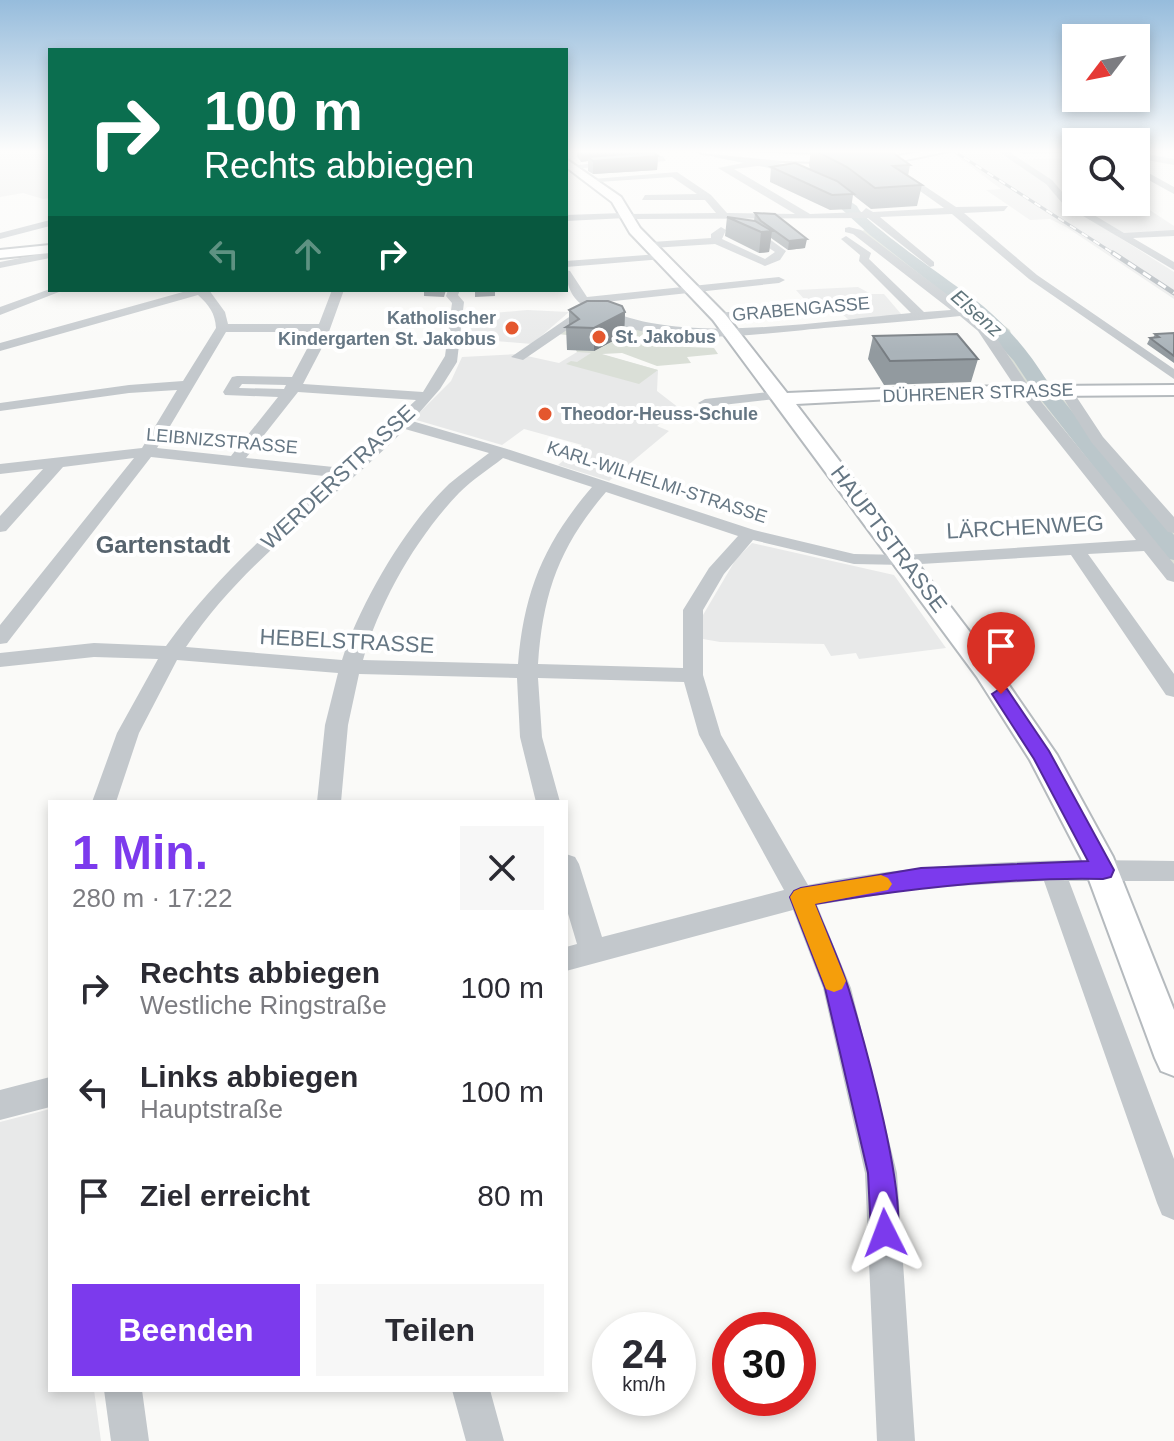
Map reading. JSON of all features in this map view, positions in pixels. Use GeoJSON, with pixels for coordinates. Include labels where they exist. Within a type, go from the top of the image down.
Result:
{"type":"FeatureCollection","features":[{"type":"Feature","properties":{"kind":"main road","name":"HAUPTSTRASSE"},"geometry":{"type":"LineString","coordinates":[[627,217],[635,230],[732,333],[986,671],[1042,755],[1103,870],[1174,1058]]}},
{"type":"Feature","properties":{"kind":"main road"},"geometry":{"type":"LineString","coordinates":[[0,254],[48,252]]}},
{"type":"Feature","properties":{"kind":"main road","name":"DÜHRENER STRASSE"},"geometry":{"type":"LineString","coordinates":[[781,397],[1174,390]]}},
{"type":"Feature","properties":{"kind":"main road"},"geometry":{"type":"LineString","coordinates":[[807,431],[806,417],[810,408],[831,398]]}},
{"type":"Feature","properties":{"kind":"street"},"geometry":{"type":"LineString","coordinates":[[568,218],[589,217]]}},
{"type":"Feature","properties":{"kind":"street"},"geometry":{"type":"LineString","coordinates":[[647,217],[718,222],[812,217]]}},
{"type":"Feature","properties":{"kind":"street"},"geometry":{"type":"LineString","coordinates":[[716,217],[765,263],[803,308],[719,317]]}},
{"type":"Feature","properties":{"kind":"street"},"geometry":{"type":"LineString","coordinates":[[871,217],[930,264]]}},
{"type":"Feature","properties":{"kind":"street"},"geometry":{"type":"LineString","coordinates":[[963,217],[1033,277],[1172,373]]}},
{"type":"Feature","properties":{"kind":"street"},"geometry":{"type":"LineString","coordinates":[[1091,217],[1174,267]]}},
{"type":"Feature","properties":{"kind":"street"},"geometry":{"type":"LineString","coordinates":[[568,264],[656,251],[718,222],[757,235],[781,249],[776,258],[765,263]]}},
{"type":"Feature","properties":{"kind":"street"},"geometry":{"type":"LineString","coordinates":[[0,236],[48,224]]}},
{"type":"Feature","properties":{"kind":"street"},"geometry":{"type":"LineString","coordinates":[[849,230],[857,232],[963,312],[991,337],[1029,391],[1174,576]]}},
{"type":"Feature","properties":{"kind":"street","name":"GRABENGASSE"},"geometry":{"type":"LineString","coordinates":[[835,231],[867,255],[863,259],[921,316]]}},
{"type":"Feature","properties":{"kind":"street"},"geometry":{"type":"LineString","coordinates":[[1127,235],[1174,233]]}},
{"type":"Feature","properties":{"kind":"street"},"geometry":{"type":"LineString","coordinates":[[0,265],[48,253]]}},
{"type":"Feature","properties":{"kind":"street"},"geometry":{"type":"LineString","coordinates":[[593,262],[606,286]]}},
{"type":"Feature","properties":{"kind":"street"},"geometry":{"type":"LineString","coordinates":[[568,276],[587,304]]}},
{"type":"Feature","properties":{"kind":"street"},"geometry":{"type":"LineString","coordinates":[[518,357],[606,286],[787,289]]}},
{"type":"Feature","properties":{"kind":"street"},"geometry":{"type":"LineString","coordinates":[[0,311],[52,292]]}},
{"type":"Feature","properties":{"kind":"street"},"geometry":{"type":"LineString","coordinates":[[0,347],[195,292]]}},
{"type":"Feature","properties":{"kind":"street"},"geometry":{"type":"LineString","coordinates":[[0,638],[147,452],[189,385],[222,328],[222,316],[204,292]]}},
{"type":"Feature","properties":{"kind":"street"},"geometry":{"type":"LineString","coordinates":[[235,461],[295,387],[324,328],[337,292]]}},
{"type":"Feature","properties":{"kind":"street","name":"WERDERSTRASSE"},"geometry":{"type":"LineString","coordinates":[[105,800],[128,733],[171,653],[210,601],[262,545],[402,423],[440,380],[452,358],[452,319],[458,302],[452,296],[453,292]]}},
{"type":"Feature","properties":{"kind":"street","name":"GRABENGASSE"},"geometry":{"type":"LineString","coordinates":[[587,304],[622,320],[680,333],[732,333],[963,312]]}},
{"type":"Feature","properties":{"kind":"street"},"geometry":{"type":"LineString","coordinates":[[222,328],[324,328]]}},
{"type":"Feature","properties":{"kind":"street"},"geometry":{"type":"LineString","coordinates":[[0,407],[129,389],[189,385]]}},
{"type":"Feature","properties":{"kind":"street","name":"WERDERSTRASSE"},"geometry":{"type":"LineString","coordinates":[[295,387],[425,396]]}},
{"type":"Feature","properties":{"kind":"street"},"geometry":{"type":"LineString","coordinates":[[1060,390],[1097,440],[1174,528]]}},
{"type":"Feature","properties":{"kind":"street"},"geometry":{"type":"LineString","coordinates":[[705,403],[781,397]]}},
{"type":"Feature","properties":{"kind":"street","name":"KARL-WILHELMI-STRASSE"},"geometry":{"type":"LineString","coordinates":[[402,423],[501,452],[749,534],[854,559],[904,560]]}},
{"type":"Feature","properties":{"kind":"street","name":"LEIBNIZSTRASSE"},"geometry":{"type":"LineString","coordinates":[[0,469],[147,452],[345,473]]}},
{"type":"Feature","properties":{"kind":"street"},"geometry":{"type":"LineString","coordinates":[[329,800],[330,758],[347,667],[371,611],[403,551],[456,487],[501,452]]}},
{"type":"Feature","properties":{"kind":"street"},"geometry":{"type":"LineString","coordinates":[[0,527],[58,462]]}},
{"type":"Feature","properties":{"kind":"street"},"geometry":{"type":"LineString","coordinates":[[547,800],[530,735],[527,671],[531,627],[550,558],[571,522],[601,487]]}},
{"type":"Feature","properties":{"kind":"street"},"geometry":{"type":"LineString","coordinates":[[749,534],[716,572],[693,610],[693,675],[710,735],[801,897],[837,988],[881,1173],[896,1441]]}},
{"type":"Feature","properties":{"kind":"street","name":"LÄRCHENWEG"},"geometry":{"type":"LineString","coordinates":[[904,560],[1148,545]]}},
{"type":"Feature","properties":{"kind":"street"},"geometry":{"type":"LineString","coordinates":[[1075,548],[1174,690]]}},
{"type":"Feature","properties":{"kind":"street","name":"HEBELSTRASSE"},"geometry":{"type":"LineString","coordinates":[[0,660],[94,650],[347,667],[693,675]]}},
{"type":"Feature","properties":{"kind":"street"},"geometry":{"type":"LineString","coordinates":[[1052,869],[1174,1203]]}},
{"type":"Feature","properties":{"kind":"street"},"geometry":{"type":"LineString","coordinates":[[568,958],[801,897],[921,877],[1052,869],[1174,871]]}},
{"type":"Feature","properties":{"kind":"street"},"geometry":{"type":"LineString","coordinates":[[568,871],[593,952]]}},
{"type":"Feature","properties":{"kind":"street"},"geometry":{"type":"LineString","coordinates":[[0,1105],[48,1093]]}},
{"type":"Feature","properties":{"kind":"street"},"geometry":{"type":"LineString","coordinates":[[123,1392],[130,1441]]}},
{"type":"Feature","properties":{"kind":"street"},"geometry":{"type":"LineString","coordinates":[[472,1392],[485,1441]]}},
{"type":"Feature","properties":{"kind":"shaded area"},"geometry":{"type":"Polygon","coordinates":[[[851,217],[863,217],[1010,330],[1012,339],[1051,385],[1028,386],[998,340],[982,324],[861,231],[865,230],[851,217]]]}},
{"type":"Feature","properties":{"kind":"shaded area"},"geometry":{"type":"Polygon","coordinates":[[[1026,217],[1161,217],[1174,226],[1174,232],[1117,236],[1174,272],[1174,299],[1066,227],[1050,219],[1030,220],[1026,217]]]}},
{"type":"Feature","properties":{"kind":"shaded area"},"geometry":{"type":"Polygon","coordinates":[[[858,287],[871,294],[884,294],[902,315],[849,320],[834,307],[813,309],[796,290],[858,287]]]}},
{"type":"Feature","properties":{"kind":"shaded area","name":"Katholischer Kindergarten St. Jakobus"},"geometry":{"type":"Polygon","coordinates":[[[527,310],[569,312],[532,344],[472,339],[470,315],[527,310]]]}},
{"type":"Feature","properties":{"kind":"shaded area"},"geometry":{"type":"Polygon","coordinates":[[[580,316],[649,329],[637,339],[665,346],[714,348],[718,354],[687,357],[691,363],[657,366],[622,353],[602,354],[658,370],[639,384],[566,364],[577,362],[591,353],[577,352],[567,335],[557,334],[580,316]]]}},
{"type":"Feature","properties":{"kind":"shaded area","name":"Theodor-Heuss-Schule"},"geometry":{"type":"Polygon","coordinates":[[[577,352],[593,352],[658,370],[657,391],[679,408],[657,426],[669,431],[609,481],[558,465],[582,445],[524,429],[502,445],[413,419],[451,381],[462,357],[518,354],[559,363],[577,352]]]}},
{"type":"Feature","properties":{"kind":"shaded area"},"geometry":{"type":"Polygon","coordinates":[[[1036,395],[1060,395],[1106,451],[1174,524],[1174,565],[1036,395]]]}},
{"type":"Feature","properties":{"kind":"shaded area"},"geometry":{"type":"Polygon","coordinates":[[[752,543],[894,575],[946,648],[859,659],[856,653],[831,656],[824,644],[703,639],[703,615],[736,559],[752,543]]]}},
{"type":"Feature","properties":{"kind":"shaded area"},"geometry":{"type":"Polygon","coordinates":[[[48,1110],[48,1392],[94,1392],[101,1441],[0,1441],[0,1122],[48,1110]]]}},
{"type":"Feature","properties":{"kind":"building"},"geometry":{"type":"Polygon","coordinates":[[[728,217],[755,221],[772,231],[761,232],[728,217]]]}},
{"type":"Feature","properties":{"kind":"building"},"geometry":{"type":"Polygon","coordinates":[[[758,217],[779,217],[807,239],[789,241],[758,217]]]}},
{"type":"Feature","properties":{"kind":"building"},"geometry":{"type":"Polygon","coordinates":[[[587,301],[608,301],[622,306],[625,312],[594,328],[566,327],[579,319],[569,310],[587,301]]]}},
{"type":"Feature","properties":{"kind":"building"},"geometry":{"type":"Polygon","coordinates":[[[1174,333],[1174,356],[1150,338],[1159,337],[1155,334],[1174,333]]]}},
{"type":"Feature","properties":{"kind":"building"},"geometry":{"type":"Polygon","coordinates":[[[957,334],[978,359],[890,361],[873,336],[957,334]]]}},
{"type":"Feature","properties":{"kind":"waterway","name":"Elsenz"},"geometry":{"type":"LineString","coordinates":[[857,217],[954,291],[1002,334],[1174,552]]}},
{"type":"Feature","properties":{"kind":"railway"},"geometry":{"type":"LineString","coordinates":[[1057,217],[1116,255]]}},
{"type":"Feature","properties":{"kind":"railway"},"geometry":{"type":"LineString","coordinates":[[1113,253],[1174,293]]}},
{"type":"Feature","properties":{"kind":"slow traffic"},"geometry":{"type":"LineString","coordinates":[[834,981],[801,897],[881,884]]}},
{"type":"Feature","properties":{"kind":"place","name":"Katholischer Kindergarten St. Jakobus"},"geometry":{"type":"Point","coordinates":[512,328]}},
{"type":"Feature","properties":{"kind":"place","name":"St. Jakobus"},"geometry":{"type":"Point","coordinates":[599,337]}},
{"type":"Feature","properties":{"kind":"place","name":"Theodor-Heuss-Schule"},"geometry":{"type":"Point","coordinates":[545,414]}},
{"type":"Feature","properties":{"kind":"district","name":"Gartenstadt"},"geometry":{"type":"Point","coordinates":[163,544]}},
{"type":"Feature","properties":{"kind":"route"},"geometry":{"type":"LineString","coordinates":[[885,1233],[881,1173],[837,988],[801,897],[921,877],[1052,869],[1103,870],[1042,755],[1001,694]]}}]}
